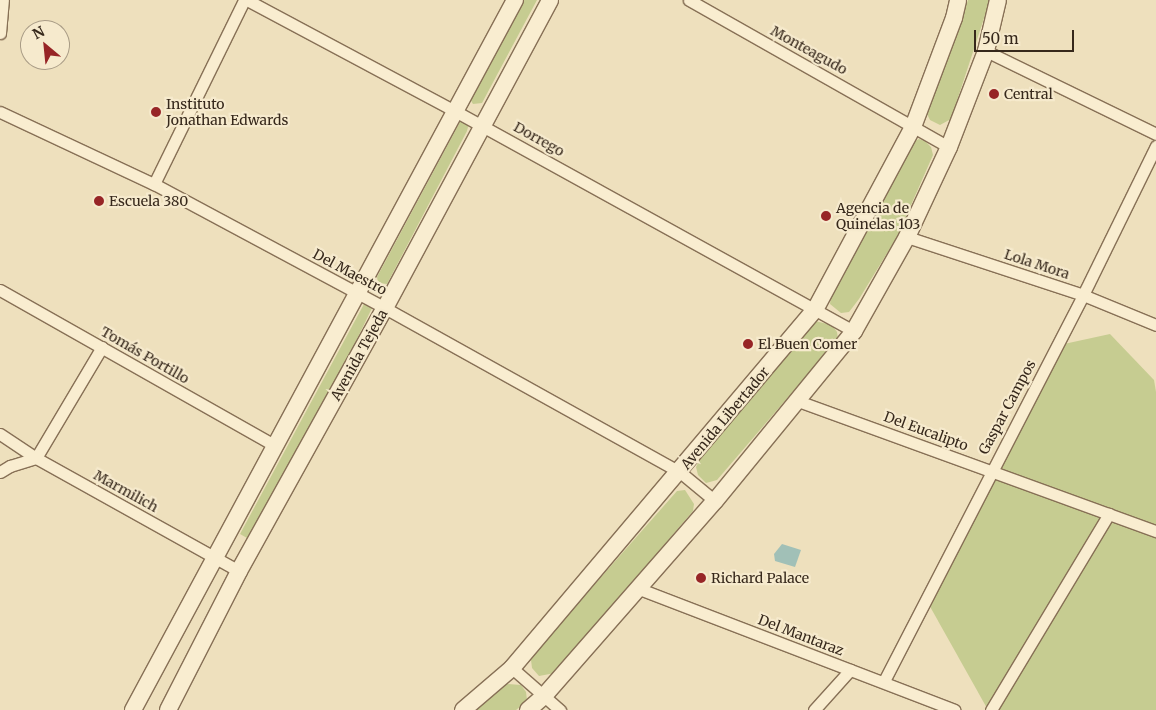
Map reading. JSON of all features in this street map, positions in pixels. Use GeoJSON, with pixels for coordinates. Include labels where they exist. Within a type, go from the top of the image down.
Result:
{"type":"FeatureCollection","features":[{"type":"Feature","properties":{"kind":"main road"},"geometry":{"type":"LineString","coordinates":[[133,710],[515,0]]}},
{"type":"Feature","properties":{"kind":"main road","name":"Avenida Tejeda"},"geometry":{"type":"LineString","coordinates":[[168,710],[240,571],[385,308],[481,125],[550,0]]}},
{"type":"Feature","properties":{"kind":"main road","name":"Avenida Libertador"},"geometry":{"type":"LineString","coordinates":[[463,710],[512,668],[680,472],[816,308],[913,126],[954,18],[958,0]]}},
{"type":"Feature","properties":{"kind":"main road"},"geometry":{"type":"LineString","coordinates":[[528,710],[544,696],[715,501],[798,402],[854,331],[907,237],[949,147],[986,51],[998,0]]}},
{"type":"Feature","properties":{"kind":"street"},"geometry":{"type":"LineString","coordinates":[[0,33],[3,0]]}},
{"type":"Feature","properties":{"kind":"street"},"geometry":{"type":"LineString","coordinates":[[154,184],[245,0]]}},
{"type":"Feature","properties":{"kind":"street","name":"Dorrego"},"geometry":{"type":"LineString","coordinates":[[245,0],[481,125],[816,308],[854,331]]}},
{"type":"Feature","properties":{"kind":"street","name":"Monteagudo"},"geometry":{"type":"LineString","coordinates":[[689,0],[949,147]]}},
{"type":"Feature","properties":{"kind":"street"},"geometry":{"type":"LineString","coordinates":[[986,51],[1156,134]]}},
{"type":"Feature","properties":{"kind":"street","name":"Del Maestro"},"geometry":{"type":"LineString","coordinates":[[0,112],[154,184],[385,308],[680,472],[715,501]]}},
{"type":"Feature","properties":{"kind":"street","name":"Gaspar Campos"},"geometry":{"type":"LineString","coordinates":[[884,681],[991,470],[1083,296],[1156,146]]}},
{"type":"Feature","properties":{"kind":"street","name":"Lola Mora"},"geometry":{"type":"LineString","coordinates":[[907,237],[1083,296],[1156,325]]}},
{"type":"Feature","properties":{"kind":"street","name":"Tomás Portillo"},"geometry":{"type":"LineString","coordinates":[[0,290],[276,446]]}},
{"type":"Feature","properties":{"kind":"street"},"geometry":{"type":"LineString","coordinates":[[0,472],[10,466],[36,458],[102,347]]}},
{"type":"Feature","properties":{"kind":"street","name":"Del Eucalipto"},"geometry":{"type":"LineString","coordinates":[[798,402],[1156,531]]}},
{"type":"Feature","properties":{"kind":"street","name":"Marmilich"},"geometry":{"type":"LineString","coordinates":[[0,434],[36,458],[240,571]]}},
{"type":"Feature","properties":{"kind":"street"},"geometry":{"type":"LineString","coordinates":[[991,710],[1109,514]]}},
{"type":"Feature","properties":{"kind":"street","name":"Del Mantaraz"},"geometry":{"type":"LineString","coordinates":[[637,588],[850,670],[884,681],[954,710]]}},
{"type":"Feature","properties":{"kind":"street"},"geometry":{"type":"LineString","coordinates":[[512,668],[560,710]]}},
{"type":"Feature","properties":{"kind":"street"},"geometry":{"type":"LineString","coordinates":[[814,710],[850,670]]}},
{"type":"Feature","properties":{"kind":"green space"},"geometry":{"type":"Polygon","coordinates":[[[523,0],[537,0],[482,103],[473,104],[470,99],[523,0]]]}},
{"type":"Feature","properties":{"kind":"green space"},"geometry":{"type":"Polygon","coordinates":[[[968,0],[990,0],[951,119],[940,125],[930,120],[926,112],[939,83],[968,0]]]}},
{"type":"Feature","properties":{"kind":"green space"},"geometry":{"type":"Polygon","coordinates":[[[461,120],[469,123],[467,131],[387,284],[378,283],[377,277],[461,120]]]}},
{"type":"Feature","properties":{"kind":"green space"},"geometry":{"type":"Polygon","coordinates":[[[919,139],[925,141],[931,147],[933,155],[897,237],[859,299],[849,312],[841,313],[830,304],[831,296],[842,279],[897,167],[911,143],[919,139]]]}},
{"type":"Feature","properties":{"kind":"green space"},"geometry":{"type":"Polygon","coordinates":[[[364,304],[372,308],[345,364],[259,521],[247,538],[240,534],[364,304]]]}},
{"type":"Feature","properties":{"kind":"green space"},"geometry":{"type":"Polygon","coordinates":[[[815,321],[832,325],[837,332],[838,339],[717,480],[706,483],[698,475],[696,467],[699,461],[815,321]]]}},
{"type":"Feature","properties":{"kind":"green space"},"geometry":{"type":"Polygon","coordinates":[[[1110,334],[1154,380],[1156,392],[1156,710],[988,710],[928,603],[1064,344],[1110,334]]]}},
{"type":"Feature","properties":{"kind":"green space"},"geometry":{"type":"Polygon","coordinates":[[[685,490],[694,504],[693,511],[555,673],[539,676],[532,668],[531,660],[535,652],[677,491],[685,490]]]}},
{"type":"Feature","properties":{"kind":"green space"},"geometry":{"type":"Polygon","coordinates":[[[507,684],[521,685],[526,692],[527,700],[521,706],[516,710],[476,710],[507,684]]]}},
{"type":"Feature","properties":{"kind":"water"},"geometry":{"type":"Polygon","coordinates":[[[782,544],[801,550],[795,567],[775,561],[774,554],[782,544]]]}},
{"type":"Feature","properties":{"kind":"place","name":"Central"},"geometry":{"type":"Point","coordinates":[994,94]}},
{"type":"Feature","properties":{"kind":"place","name":"Instituto Jonathan Edwards"},"geometry":{"type":"Point","coordinates":[156,112]}},
{"type":"Feature","properties":{"kind":"place","name":"Escuela 380"},"geometry":{"type":"Point","coordinates":[99,201]}},
{"type":"Feature","properties":{"kind":"place","name":"Agencia de Quinelas 103"},"geometry":{"type":"Point","coordinates":[826,216]}},
{"type":"Feature","properties":{"kind":"place","name":"El Buen Comer"},"geometry":{"type":"Point","coordinates":[748,344]}},
{"type":"Feature","properties":{"kind":"place","name":"Richard Palace"},"geometry":{"type":"Point","coordinates":[701,578]}}]}
